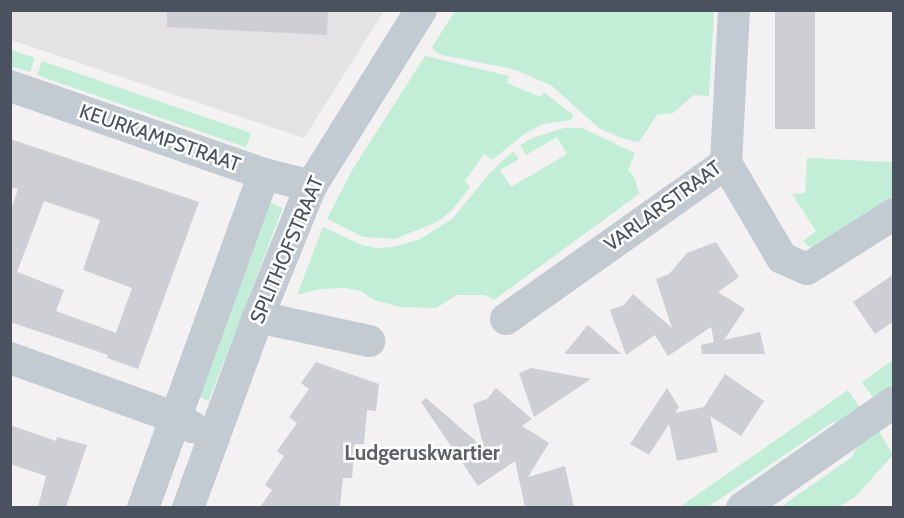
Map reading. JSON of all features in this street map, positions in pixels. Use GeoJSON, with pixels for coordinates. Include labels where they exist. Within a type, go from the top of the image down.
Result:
{"type":"FeatureCollection","features":[{"type":"Feature","properties":{"kind":"street","name":"SPLITHOFSTRAAT"},"geometry":{"type":"LineString","coordinates":[[188,507],[258,317],[311,186],[421,10]]}},
{"type":"Feature","properties":{"kind":"street","name":"VARLARSTRAAT"},"geometry":{"type":"LineString","coordinates":[[507,319],[726,163],[734,10]]}},
{"type":"Feature","properties":{"kind":"street","name":"KEURKAMPSTRAAT"},"geometry":{"type":"LineString","coordinates":[[10,86],[264,174],[311,186]]}},
{"type":"Feature","properties":{"kind":"street"},"geometry":{"type":"LineString","coordinates":[[726,163],[782,258],[807,269],[894,214]]}},
{"type":"Feature","properties":{"kind":"street"},"geometry":{"type":"LineString","coordinates":[[143,507],[264,174]]}},
{"type":"Feature","properties":{"kind":"street"},"geometry":{"type":"LineString","coordinates":[[258,317],[369,341]]}},
{"type":"Feature","properties":{"kind":"street"},"geometry":{"type":"LineString","coordinates":[[10,358],[174,417],[212,438]]}},
{"type":"Feature","properties":{"kind":"street"},"geometry":{"type":"LineString","coordinates":[[742,507],[894,402]]}},
{"type":"Feature","properties":{"kind":"shaded area"},"geometry":{"type":"Polygon","coordinates":[[[11,11],[384,11],[304,138],[11,40],[11,11]]]}},
{"type":"Feature","properties":{"kind":"green space"},"geometry":{"type":"Polygon","coordinates":[[[455,11],[714,11],[709,96],[694,95],[673,113],[657,115],[639,142],[621,138],[600,129],[552,86],[516,70],[438,54],[432,47],[455,11]]]}},
{"type":"Feature","properties":{"kind":"green space"},"geometry":{"type":"Polygon","coordinates":[[[11,50],[35,58],[30,72],[11,66],[11,50]]]}},
{"type":"Feature","properties":{"kind":"green space"},"geometry":{"type":"Polygon","coordinates":[[[425,56],[509,76],[507,83],[541,97],[544,92],[573,115],[571,120],[544,124],[527,132],[492,160],[484,154],[465,181],[470,187],[451,211],[437,222],[395,239],[363,237],[327,219],[351,172],[425,56]]]}},
{"type":"Feature","properties":{"kind":"green space"},"geometry":{"type":"Polygon","coordinates":[[[42,61],[251,133],[246,147],[37,75],[42,61]]]}},
{"type":"Feature","properties":{"kind":"green space"},"geometry":{"type":"Polygon","coordinates":[[[564,128],[582,128],[635,153],[628,170],[635,179],[639,194],[494,300],[485,295],[457,295],[436,308],[401,307],[374,300],[361,291],[345,288],[320,289],[297,295],[323,227],[362,245],[377,248],[394,247],[420,239],[452,219],[490,173],[513,151],[519,159],[500,170],[511,187],[567,154],[557,137],[526,155],[520,145],[532,138],[564,128]]]}},
{"type":"Feature","properties":{"kind":"green space"},"geometry":{"type":"Polygon","coordinates":[[[807,158],[893,162],[893,200],[818,248],[809,247],[803,241],[816,231],[792,194],[805,193],[807,158]]]}},
{"type":"Feature","properties":{"kind":"green space"},"geometry":{"type":"Polygon","coordinates":[[[265,201],[283,208],[209,401],[191,394],[265,201]]]}},
{"type":"Feature","properties":{"kind":"green space"},"geometry":{"type":"Polygon","coordinates":[[[893,360],[893,389],[877,403],[862,382],[893,360]]]}},
{"type":"Feature","properties":{"kind":"green space"},"geometry":{"type":"Polygon","coordinates":[[[848,390],[863,412],[841,427],[833,422],[708,507],[678,508],[848,390]]]}},
{"type":"Feature","properties":{"kind":"green space"},"geometry":{"type":"Polygon","coordinates":[[[879,431],[893,455],[855,497],[839,507],[779,508],[852,457],[859,443],[879,431]]]}},
{"type":"Feature","properties":{"kind":"building"},"geometry":{"type":"Polygon","coordinates":[[[167,10],[328,10],[327,35],[167,27],[167,10]]]}},
{"type":"Feature","properties":{"kind":"building"},"geometry":{"type":"Polygon","coordinates":[[[775,10],[815,10],[815,129],[775,129],[775,10]]]}},
{"type":"Feature","properties":{"kind":"building"},"geometry":{"type":"Polygon","coordinates":[[[10,139],[199,202],[138,369],[107,358],[108,355],[10,322],[10,212],[18,189],[10,187],[10,139]],[[44,201],[17,272],[64,290],[56,311],[116,333],[132,288],[83,270],[100,220],[44,201]]]}},
{"type":"Feature","properties":{"kind":"building"},"geometry":{"type":"Polygon","coordinates":[[[716,242],[739,277],[718,292],[745,309],[724,340],[760,332],[765,354],[702,354],[701,345],[714,342],[711,327],[668,356],[655,335],[626,355],[610,310],[624,305],[633,294],[672,328],[656,279],[669,274],[687,253],[716,242]]]}},
{"type":"Feature","properties":{"kind":"building"},"geometry":{"type":"Polygon","coordinates":[[[894,274],[894,321],[875,334],[853,302],[894,274]]]}},
{"type":"Feature","properties":{"kind":"building"},"geometry":{"type":"Polygon","coordinates":[[[588,325],[621,354],[564,354],[588,325]]]}},
{"type":"Feature","properties":{"kind":"building"},"geometry":{"type":"Polygon","coordinates":[[[316,362],[379,384],[376,411],[367,410],[364,444],[355,444],[352,478],[343,478],[340,507],[260,507],[272,490],[265,485],[284,456],[277,451],[297,423],[289,417],[309,389],[301,383],[316,362]]]}},
{"type":"Feature","properties":{"kind":"building"},"geometry":{"type":"Polygon","coordinates":[[[531,368],[591,379],[534,417],[519,373],[531,368]]]}},
{"type":"Feature","properties":{"kind":"building"},"geometry":{"type":"Polygon","coordinates":[[[725,374],[764,401],[741,436],[710,416],[718,452],[677,461],[669,424],[649,455],[630,444],[667,388],[679,407],[675,413],[704,407],[725,374]]]}},
{"type":"Feature","properties":{"kind":"building"},"geometry":{"type":"Polygon","coordinates":[[[496,388],[532,419],[522,426],[549,443],[528,477],[565,466],[574,507],[525,507],[515,461],[478,486],[421,402],[426,398],[484,448],[473,404],[487,399],[496,388]]]}},
{"type":"Feature","properties":{"kind":"building"},"geometry":{"type":"Polygon","coordinates":[[[10,425],[56,441],[57,437],[87,445],[66,507],[38,507],[46,476],[10,464],[10,425]]]}},
{"type":"Feature","properties":{"kind":"district","name":"Ludgeruskwartier"},"geometry":{"type":"Point","coordinates":[422,453]}}]}
